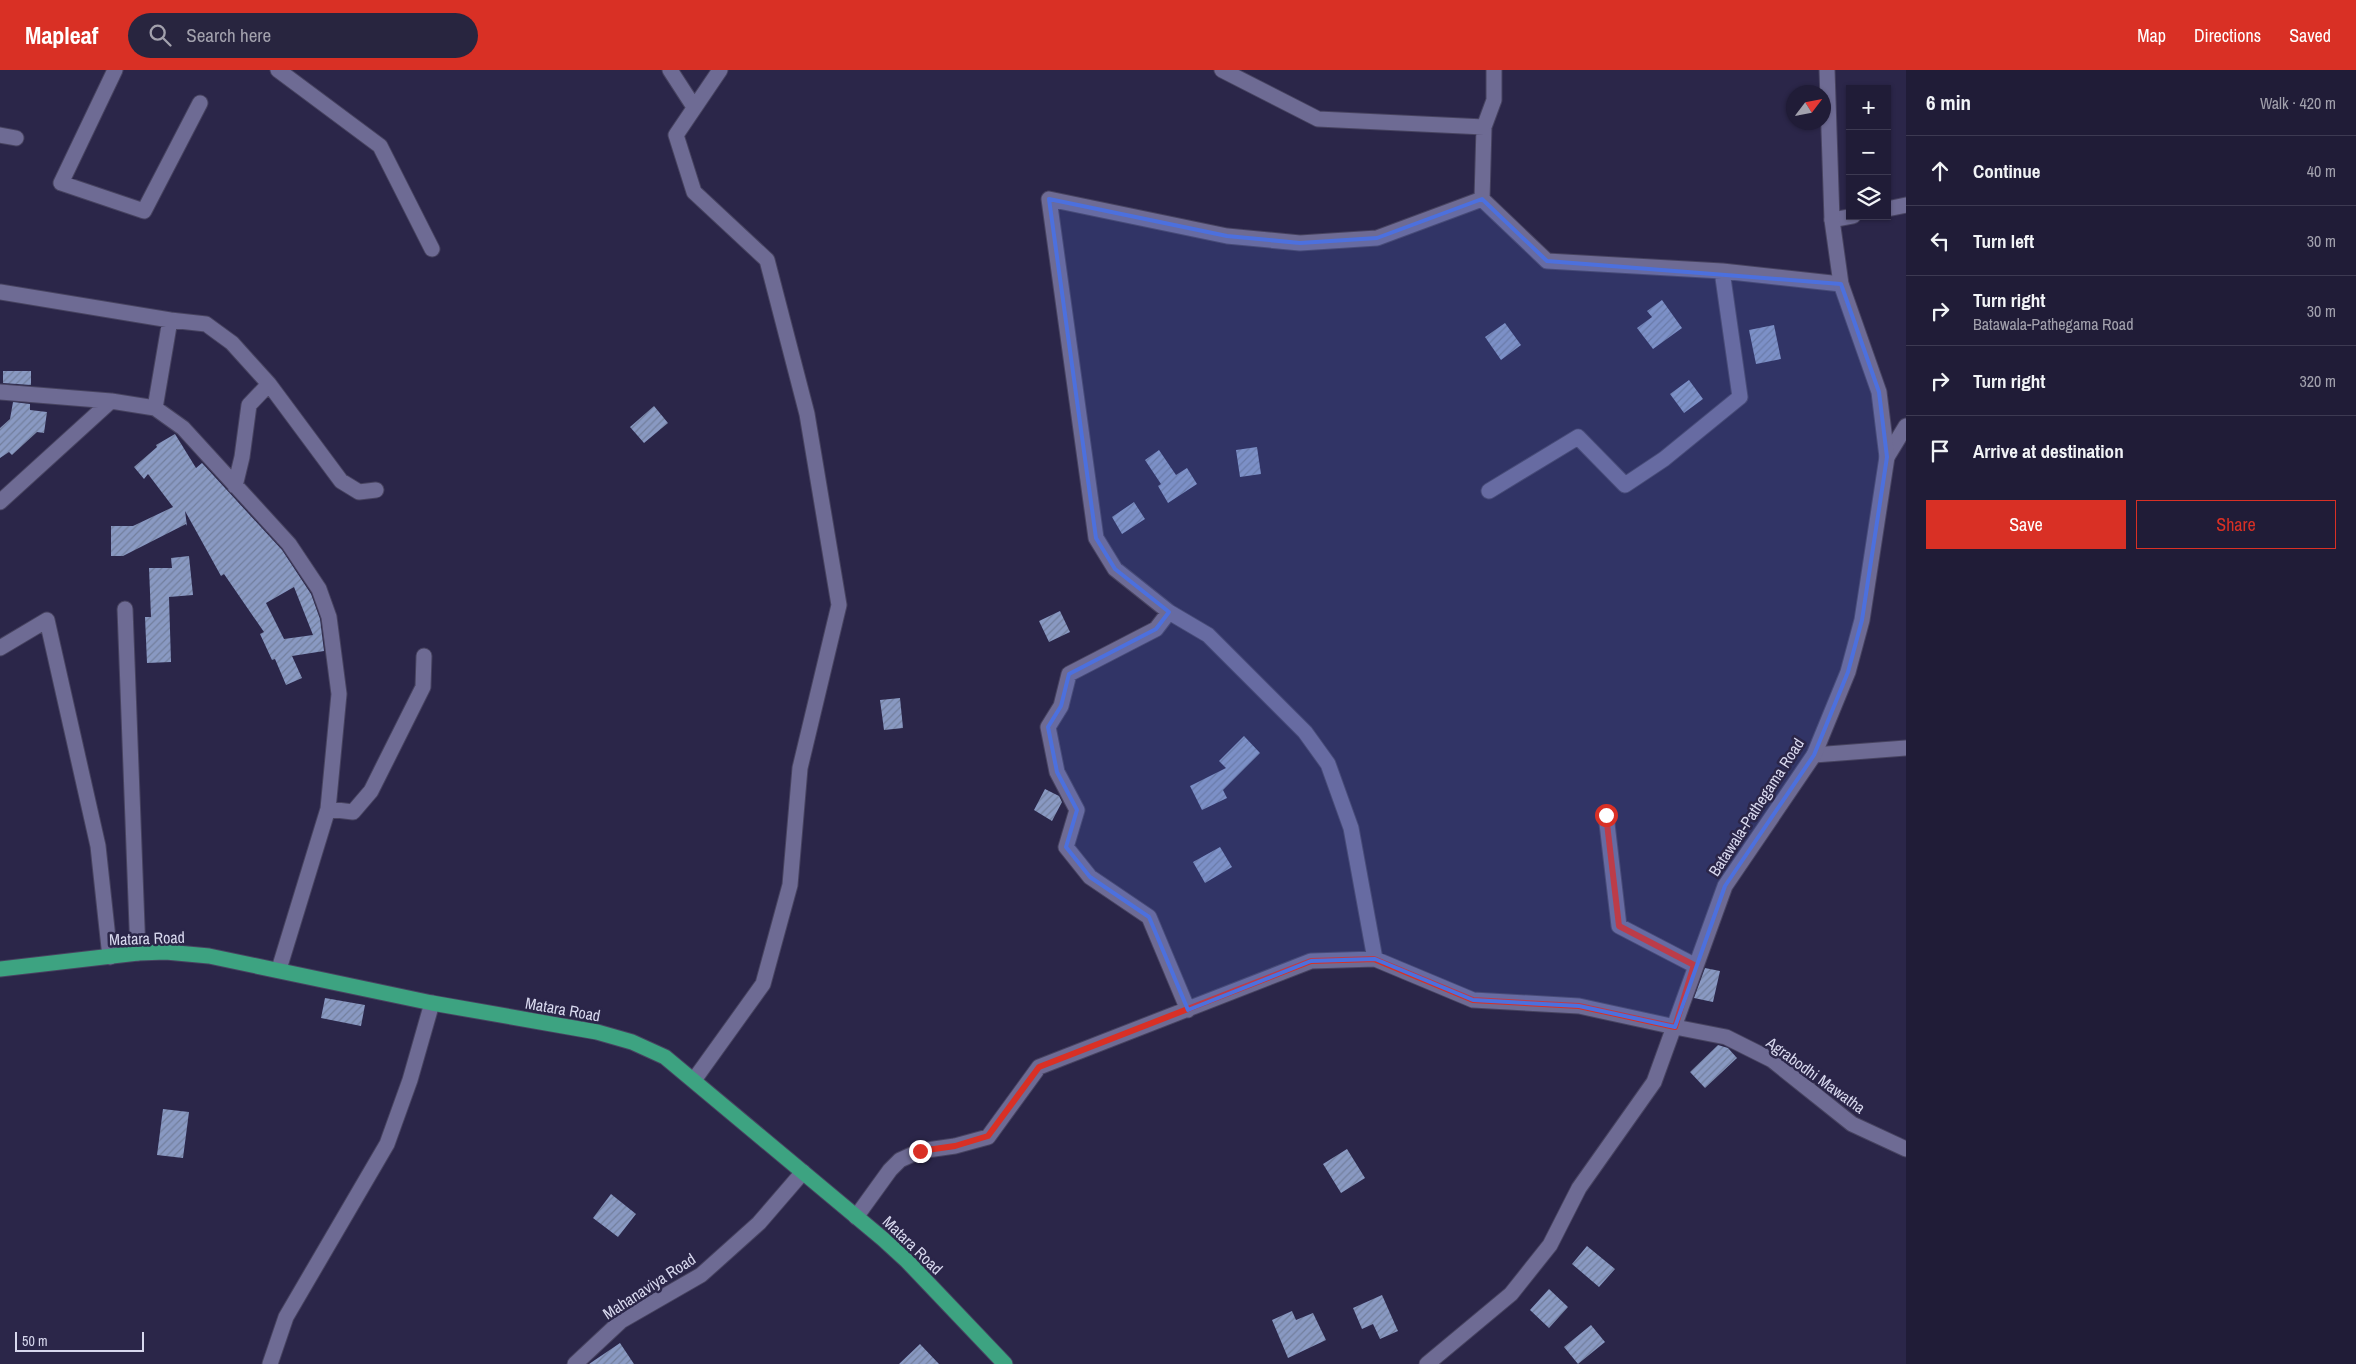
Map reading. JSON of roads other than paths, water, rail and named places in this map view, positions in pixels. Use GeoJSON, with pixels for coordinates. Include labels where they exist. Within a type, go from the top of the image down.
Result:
{"type":"FeatureCollection","features":[{"type":"Feature","properties":{"kind":"highway","name":"Matara Road"},"geometry":{"type":"LineString","coordinates":[[0,969],[138,953],[166,952],[209,956],[279,969],[432,1003],[588,1031],[632,1042],[665,1057],[856,1216],[907,1261],[1005,1364]]}},
{"type":"Feature","properties":{"kind":"street"},"geometry":{"type":"LineString","coordinates":[[115,70],[61,183],[144,212],[200,103]]}},
{"type":"Feature","properties":{"kind":"street"},"geometry":{"type":"LineString","coordinates":[[278,70],[380,146],[432,249]]}},
{"type":"Feature","properties":{"kind":"street"},"geometry":{"type":"LineString","coordinates":[[670,70],[694,107]]}},
{"type":"Feature","properties":{"kind":"street"},"geometry":{"type":"LineString","coordinates":[[694,1080],[763,984],[790,885],[800,768],[838,605],[807,414],[767,260],[694,192],[676,135],[720,70]]}},
{"type":"Feature","properties":{"kind":"street"},"geometry":{"type":"LineString","coordinates":[[1222,70],[1318,119],[1484,127]]}},
{"type":"Feature","properties":{"kind":"street"},"geometry":{"type":"LineString","coordinates":[[1494,70],[1494,100],[1484,127],[1482,198],[1547,261],[1722,271],[1841,284]]}},
{"type":"Feature","properties":{"kind":"street","name":"Batawala-Pathegama Road"},"geometry":{"type":"LineString","coordinates":[[1427,1364],[1511,1294],[1550,1245],[1579,1188],[1654,1082],[1675,1027],[1694,965],[1725,886],[1814,755],[1848,672],[1862,620],[1887,457],[1879,392],[1841,284],[1832,220],[1827,70]]}},
{"type":"Feature","properties":{"kind":"street"},"geometry":{"type":"LineString","coordinates":[[0,135],[16,138]]}},
{"type":"Feature","properties":{"kind":"street"},"geometry":{"type":"LineString","coordinates":[[856,1216],[890,1170],[900,1160],[920,1151],[964,1144],[988,1136],[1039,1067],[1311,961],[1374,959],[1351,828],[1328,764],[1305,732],[1208,635],[1169,612],[1115,569],[1096,538],[1049,199],[1227,236],[1300,243],[1377,238],[1482,198]]}},
{"type":"Feature","properties":{"kind":"street"},"geometry":{"type":"LineString","coordinates":[[1891,208],[1906,206]]}},
{"type":"Feature","properties":{"kind":"street"},"geometry":{"type":"LineString","coordinates":[[1832,220],[1846,217]]}},
{"type":"Feature","properties":{"kind":"street"},"geometry":{"type":"LineString","coordinates":[[1488,490],[1578,437],[1625,485],[1664,458],[1740,397],[1722,271]]}},
{"type":"Feature","properties":{"kind":"street"},"geometry":{"type":"LineString","coordinates":[[0,292],[170,320],[206,324],[232,343],[269,384],[341,481],[359,492],[376,490]]}},
{"type":"Feature","properties":{"kind":"street"},"geometry":{"type":"LineString","coordinates":[[156,408],[170,320]]}},
{"type":"Feature","properties":{"kind":"street"},"geometry":{"type":"LineString","coordinates":[[235,486],[242,457],[249,404],[269,384]]}},
{"type":"Feature","properties":{"kind":"street"},"geometry":{"type":"LineString","coordinates":[[0,392],[111,401],[156,408],[182,428],[289,544],[320,589],[329,617],[339,694],[328,809],[279,969]]}},
{"type":"Feature","properties":{"kind":"street"},"geometry":{"type":"LineString","coordinates":[[0,502],[111,401]]}},
{"type":"Feature","properties":{"kind":"street"},"geometry":{"type":"LineString","coordinates":[[1887,457],[1906,426]]}},
{"type":"Feature","properties":{"kind":"street"},"geometry":{"type":"LineString","coordinates":[[125,609],[138,953]]}},
{"type":"Feature","properties":{"kind":"street"},"geometry":{"type":"LineString","coordinates":[[1169,612],[1156,629],[1069,674],[1061,706],[1048,727],[1057,772],[1077,810],[1066,847],[1090,877],[1150,917],[1188,1010]]}},
{"type":"Feature","properties":{"kind":"street"},"geometry":{"type":"LineString","coordinates":[[0,648],[47,620],[98,846],[110,957]]}},
{"type":"Feature","properties":{"kind":"street"},"geometry":{"type":"LineString","coordinates":[[328,809],[353,812],[371,791],[423,687],[424,656]]}},
{"type":"Feature","properties":{"kind":"street"},"geometry":{"type":"LineString","coordinates":[[1814,755],[1906,748]]}},
{"type":"Feature","properties":{"kind":"street"},"geometry":{"type":"LineString","coordinates":[[1606,815],[1619,926],[1694,965]]}},
{"type":"Feature","properties":{"kind":"street","name":"Agrabodhi Mawatha"},"geometry":{"type":"LineString","coordinates":[[1374,959],[1473,1000],[1579,1006],[1726,1037],[1772,1060],[1852,1124],[1906,1149]]}},
{"type":"Feature","properties":{"kind":"street"},"geometry":{"type":"LineString","coordinates":[[270,1364],[286,1317],[387,1144],[410,1080],[432,1003]]}},
{"type":"Feature","properties":{"kind":"street","name":"Mahanaviya Road"},"geometry":{"type":"LineString","coordinates":[[575,1364],[621,1321],[701,1275],[759,1223],[803,1172]]}}]}
